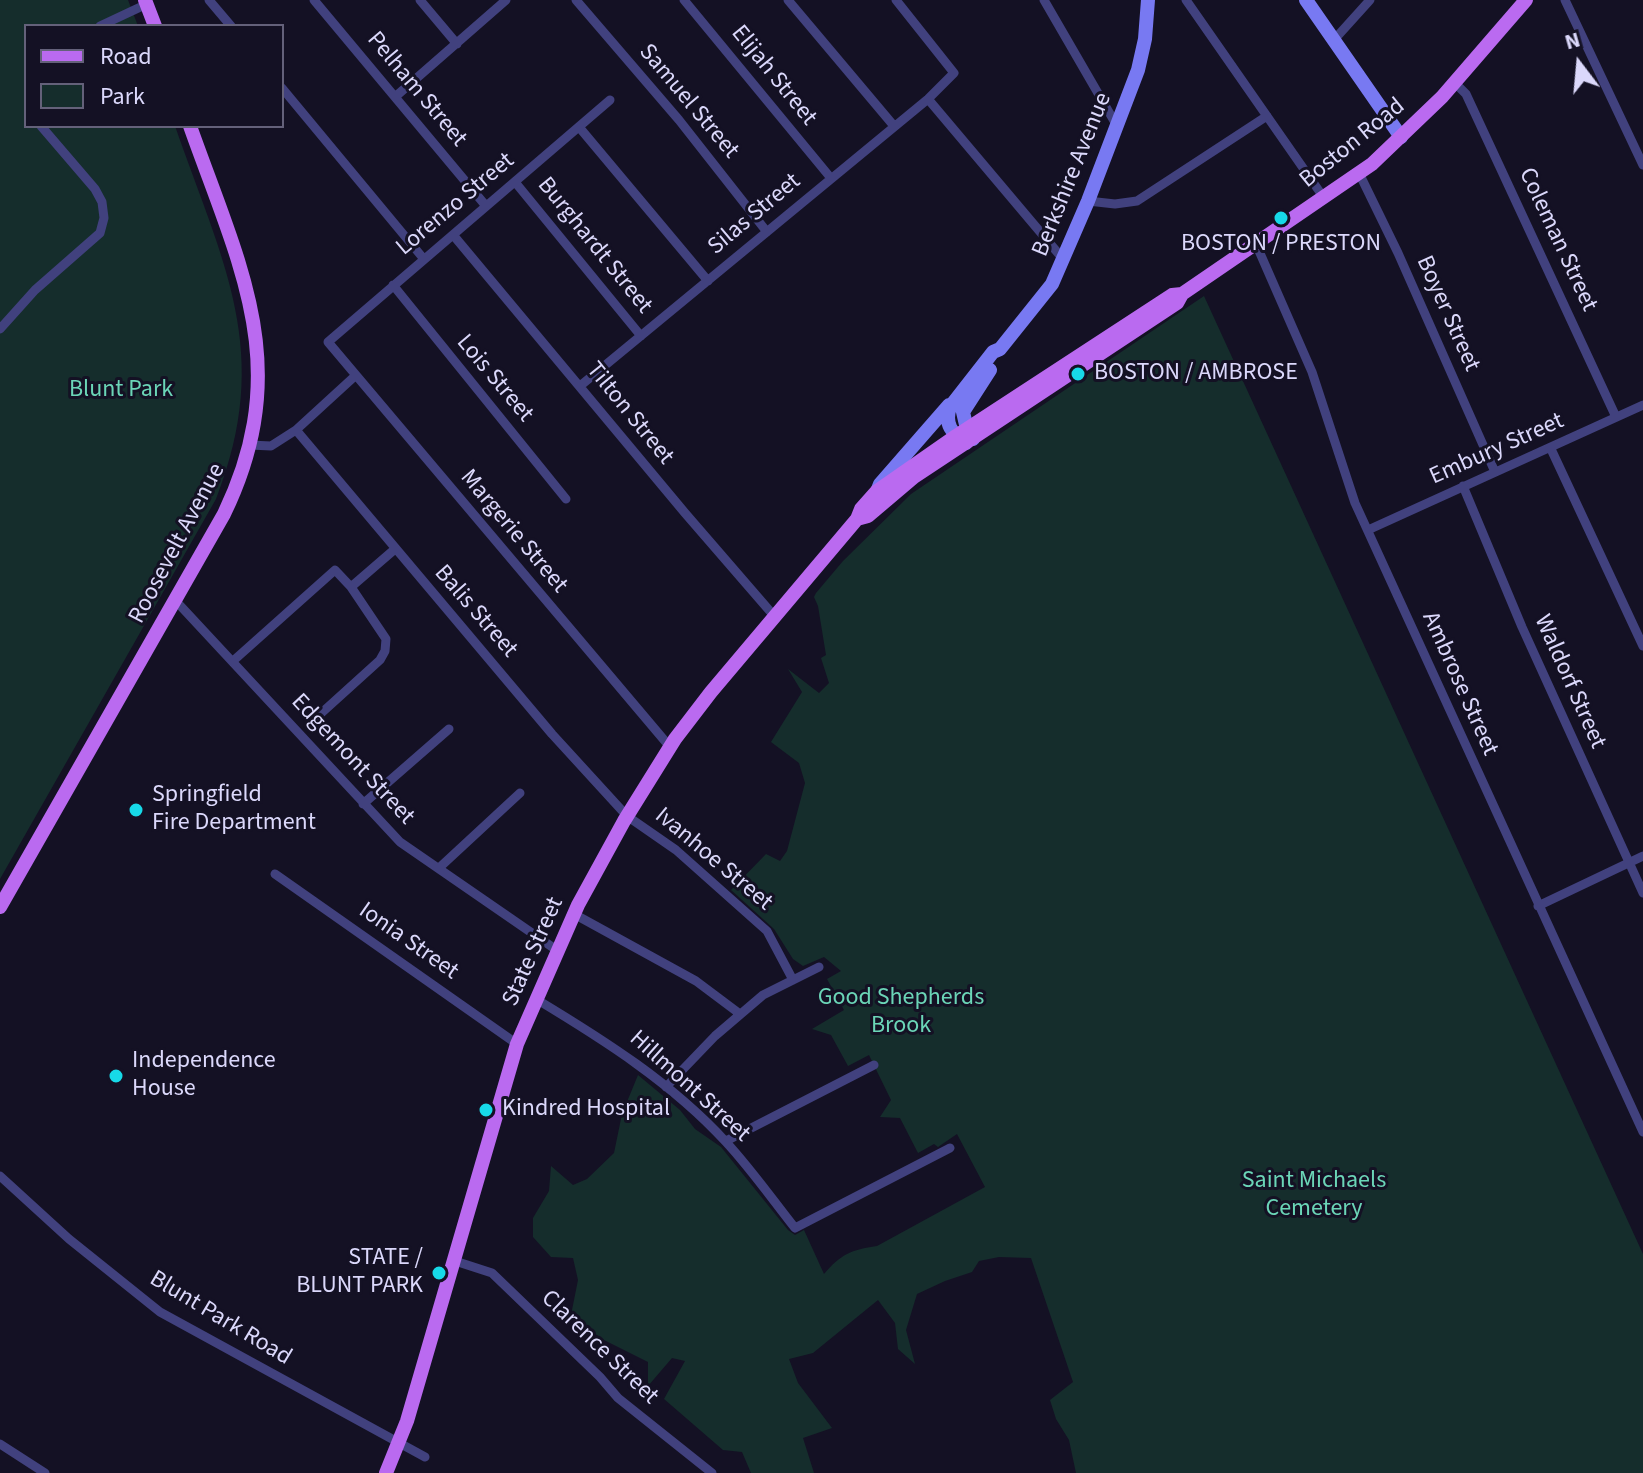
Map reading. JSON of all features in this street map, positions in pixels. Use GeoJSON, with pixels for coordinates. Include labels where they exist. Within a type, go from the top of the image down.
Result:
{"type":"FeatureCollection","features":[{"type":"Feature","properties":{"kind":"main road","name":"Berkshire Avenue"},"geometry":{"type":"LineString","coordinates":[[877,491],[1045,295],[1088,201],[1138,70],[1145,39],[1148,0]]}},
{"type":"Feature","properties":{"kind":"main road"},"geometry":{"type":"LineString","coordinates":[[1306,0],[1401,137]]}},
{"type":"Feature","properties":{"kind":"main road","name":"Boston Road"},"geometry":{"type":"LineString","coordinates":[[965,437],[1177,303],[1182,294],[1359,173],[1401,137],[1455,83],[1526,0]]}},
{"type":"Feature","properties":{"kind":"main road"},"geometry":{"type":"LineString","coordinates":[[146,2],[154,24]]}},
{"type":"Feature","properties":{"kind":"main road","name":"Roosevelt Avenue"},"geometry":{"type":"LineString","coordinates":[[0,907],[230,502],[250,445],[258,383],[253,312],[191,128]]}},
{"type":"Feature","properties":{"kind":"main road","name":"Berkshire Avenue"},"geometry":{"type":"LineString","coordinates":[[965,437],[963,412],[1000,356],[1000,349]]}},
{"type":"Feature","properties":{"kind":"main road"},"geometry":{"type":"LineString","coordinates":[[955,398],[947,422],[965,437]]}},
{"type":"Feature","properties":{"kind":"main road","name":"State Street"},"geometry":{"type":"LineString","coordinates":[[386,1473],[399,1444],[455,1261],[461,1231],[517,1044],[574,914],[627,816],[670,747],[711,692],[857,519],[861,509],[877,491],[965,437]]}},
{"type":"Feature","properties":{"kind":"main road","name":"State Street"},"geometry":{"type":"LineString","coordinates":[[857,519],[868,516],[965,437]]}},
{"type":"Feature","properties":{"kind":"street"},"geometry":{"type":"LineString","coordinates":[[209,0],[229,24]]}},
{"type":"Feature","properties":{"kind":"street","name":"Pelham Street"},"geometry":{"type":"LineString","coordinates":[[314,0],[486,206]]}},
{"type":"Feature","properties":{"kind":"street"},"geometry":{"type":"LineString","coordinates":[[420,0],[457,44]]}},
{"type":"Feature","properties":{"kind":"street"},"geometry":{"type":"LineString","coordinates":[[395,97],[506,0]]}},
{"type":"Feature","properties":{"kind":"street","name":"Samuel Street"},"geometry":{"type":"LineString","coordinates":[[576,0],[679,120],[767,232]]}},
{"type":"Feature","properties":{"kind":"street","name":"Elijah Street"},"geometry":{"type":"LineString","coordinates":[[684,0],[830,177]]}},
{"type":"Feature","properties":{"kind":"street"},"geometry":{"type":"LineString","coordinates":[[788,0],[894,126]]}},
{"type":"Feature","properties":{"kind":"street","name":"Silas Street"},"geometry":{"type":"LineString","coordinates":[[580,386],[928,99],[954,73],[896,0]]}},
{"type":"Feature","properties":{"kind":"street"},"geometry":{"type":"LineString","coordinates":[[1044,0],[1117,126]]}},
{"type":"Feature","properties":{"kind":"street"},"geometry":{"type":"LineString","coordinates":[[1186,0],[1324,198]]}},
{"type":"Feature","properties":{"kind":"street"},"geometry":{"type":"LineString","coordinates":[[1333,41],[1370,0]]}},
{"type":"Feature","properties":{"kind":"street"},"geometry":{"type":"LineString","coordinates":[[1565,0],[1643,165]]}},
{"type":"Feature","properties":{"kind":"street"},"geometry":{"type":"LineString","coordinates":[[104,24],[146,2]]}},
{"type":"Feature","properties":{"kind":"street","name":"Coleman Street"},"geometry":{"type":"LineString","coordinates":[[1455,83],[1466,94],[1476,114],[1616,417]]}},
{"type":"Feature","properties":{"kind":"street"},"geometry":{"type":"LineString","coordinates":[[284,90],[423,258]]}},
{"type":"Feature","properties":{"kind":"street"},"geometry":{"type":"LineString","coordinates":[[928,99],[1063,259]]}},
{"type":"Feature","properties":{"kind":"street","name":"Lorenzo Street"},"geometry":{"type":"LineString","coordinates":[[328,342],[610,100]]}},
{"type":"Feature","properties":{"kind":"street"},"geometry":{"type":"LineString","coordinates":[[1088,201],[1115,204],[1137,201],[1267,116]]}},
{"type":"Feature","properties":{"kind":"street"},"geometry":{"type":"LineString","coordinates":[[579,127],[708,281]]}},
{"type":"Feature","properties":{"kind":"street"},"geometry":{"type":"LineString","coordinates":[[0,329],[35,290],[100,233],[104,218],[102,202],[95,189],[43,128]]}},
{"type":"Feature","properties":{"kind":"street","name":"Boyer Street"},"geometry":{"type":"LineString","coordinates":[[1359,173],[1495,472]]}},
{"type":"Feature","properties":{"kind":"street","name":"Burghardt Street"},"geometry":{"type":"LineString","coordinates":[[515,182],[641,336]]}},
{"type":"Feature","properties":{"kind":"street","name":"Tilton Street"},"geometry":{"type":"LineString","coordinates":[[454,236],[775,617]]}},
{"type":"Feature","properties":{"kind":"street","name":"Ambrose Street"},"geometry":{"type":"LineString","coordinates":[[1256,244],[1312,372],[1344,474],[1368,530],[1643,1132]]}},
{"type":"Feature","properties":{"kind":"street","name":"Lois Street"},"geometry":{"type":"LineString","coordinates":[[393,285],[566,499]]}},
{"type":"Feature","properties":{"kind":"street","name":"Margerie Street"},"geometry":{"type":"LineString","coordinates":[[328,342],[670,747]]}},
{"type":"Feature","properties":{"kind":"street"},"geometry":{"type":"LineString","coordinates":[[250,445],[271,446],[296,430],[355,376]]}},
{"type":"Feature","properties":{"kind":"street","name":"Embury Street"},"geometry":{"type":"LineString","coordinates":[[1368,530],[1643,406]]}},
{"type":"Feature","properties":{"kind":"street","name":"Balis Street"},"geometry":{"type":"LineString","coordinates":[[296,430],[552,734],[627,816]]}},
{"type":"Feature","properties":{"kind":"street"},"geometry":{"type":"LineString","coordinates":[[1551,449],[1643,646]]}},
{"type":"Feature","properties":{"kind":"street","name":"Waldorf Street"},"geometry":{"type":"LineString","coordinates":[[1463,486],[1528,640],[1643,893]]}},
{"type":"Feature","properties":{"kind":"street"},"geometry":{"type":"LineString","coordinates":[[351,587],[395,549]]}},
{"type":"Feature","properties":{"kind":"street"},"geometry":{"type":"LineString","coordinates":[[233,661],[335,570],[351,587],[386,639],[385,651],[380,660],[317,717]]}},
{"type":"Feature","properties":{"kind":"street","name":"Edgemont Street"},"geometry":{"type":"LineString","coordinates":[[175,600],[400,842],[558,951]]}},
{"type":"Feature","properties":{"kind":"street"},"geometry":{"type":"LineString","coordinates":[[363,804],[449,729]]}},
{"type":"Feature","properties":{"kind":"street"},"geometry":{"type":"LineString","coordinates":[[439,868],[520,793]]}},
{"type":"Feature","properties":{"kind":"street","name":"Ivanhoe Street"},"geometry":{"type":"LineString","coordinates":[[627,816],[676,850],[767,931],[793,980]]}},
{"type":"Feature","properties":{"kind":"street"},"geometry":{"type":"LineString","coordinates":[[1538,906],[1643,856]]}},
{"type":"Feature","properties":{"kind":"street","name":"Ionia Street"},"geometry":{"type":"LineString","coordinates":[[275,874],[517,1044]]}},
{"type":"Feature","properties":{"kind":"street"},"geometry":{"type":"LineString","coordinates":[[574,914],[696,981],[740,1014]]}},
{"type":"Feature","properties":{"kind":"street"},"geometry":{"type":"LineString","coordinates":[[666,1087],[763,995],[819,967]]}},
{"type":"Feature","properties":{"kind":"street","name":"Hillmont Street"},"geometry":{"type":"LineString","coordinates":[[536,999],[614,1046],[666,1087],[726,1141],[795,1228],[950,1148]]}},
{"type":"Feature","properties":{"kind":"street"},"geometry":{"type":"LineString","coordinates":[[726,1141],[874,1065]]}},
{"type":"Feature","properties":{"kind":"street","name":"Blunt Park Road"},"geometry":{"type":"LineString","coordinates":[[0,1176],[69,1239],[160,1312],[425,1457]]}},
{"type":"Feature","properties":{"kind":"street","name":"Clarence Street"},"geometry":{"type":"LineString","coordinates":[[455,1261],[492,1273],[618,1398],[712,1473]]}},
{"type":"Feature","properties":{"kind":"street"},"geometry":{"type":"LineString","coordinates":[[0,1444],[45,1473]]}},
{"type":"Feature","properties":{"kind":"green space","name":"Blunt Park"},"geometry":{"type":"Polygon","coordinates":[[[0,0],[128,0],[137,24],[24,24],[24,128],[176,128],[210,222],[235,309],[241,353],[241,398],[233,446],[216,499],[0,879],[0,0]]]}},
{"type":"Feature","properties":{"kind":"green space","name":"Saint Michaels Cemetery"},"geometry":{"type":"Polygon","coordinates":[[[1204,296],[1643,1254],[1643,1473],[1076,1473],[1069,1440],[1056,1419],[1050,1400],[1073,1382],[1031,1258],[999,1257],[979,1261],[972,1272],[917,1294],[906,1330],[915,1364],[898,1349],[895,1323],[878,1300],[813,1353],[789,1359],[798,1383],[832,1428],[803,1438],[814,1473],[751,1473],[742,1452],[723,1450],[664,1399],[685,1361],[672,1358],[648,1386],[648,1362],[602,1339],[571,1315],[578,1280],[573,1258],[551,1257],[533,1237],[533,1218],[549,1191],[551,1166],[573,1185],[587,1179],[614,1153],[622,1114],[638,1075],[680,1110],[695,1129],[721,1147],[788,1230],[795,1235],[804,1230],[824,1274],[847,1254],[877,1246],[985,1187],[957,1134],[938,1147],[934,1144],[918,1153],[900,1118],[880,1117],[891,1100],[869,1055],[848,1066],[831,1035],[812,1029],[844,1010],[827,979],[841,971],[824,957],[803,966],[793,959],[774,929],[731,890],[766,854],[780,861],[787,851],[805,783],[799,763],[771,742],[802,692],[788,669],[819,693],[829,683],[821,658],[826,655],[814,597],[816,593],[843,561],[911,494],[1204,296]]]}},
{"type":"Feature","properties":{"kind":"place","name":"BOSTON / PRESTON"},"geometry":{"type":"Point","coordinates":[1281,218]}},
{"type":"Feature","properties":{"kind":"place","name":"BOSTON / AMBROSE"},"geometry":{"type":"Point","coordinates":[1078,374]}},
{"type":"Feature","properties":{"kind":"place","name":"Springfield Fire Department"},"geometry":{"type":"Point","coordinates":[136,810]}},
{"type":"Feature","properties":{"kind":"place","name":"Independence House"},"geometry":{"type":"Point","coordinates":[116,1076]}},
{"type":"Feature","properties":{"kind":"place","name":"Kindred Hospital"},"geometry":{"type":"Point","coordinates":[486,1110]}},
{"type":"Feature","properties":{"kind":"place","name":"STATE / BLUNT PARK"},"geometry":{"type":"Point","coordinates":[439,1273]}},
{"type":"Feature","properties":{"kind":"park label","name":"Good Shepherds Brook"},"geometry":{"type":"Point","coordinates":[901,1013]}}]}
